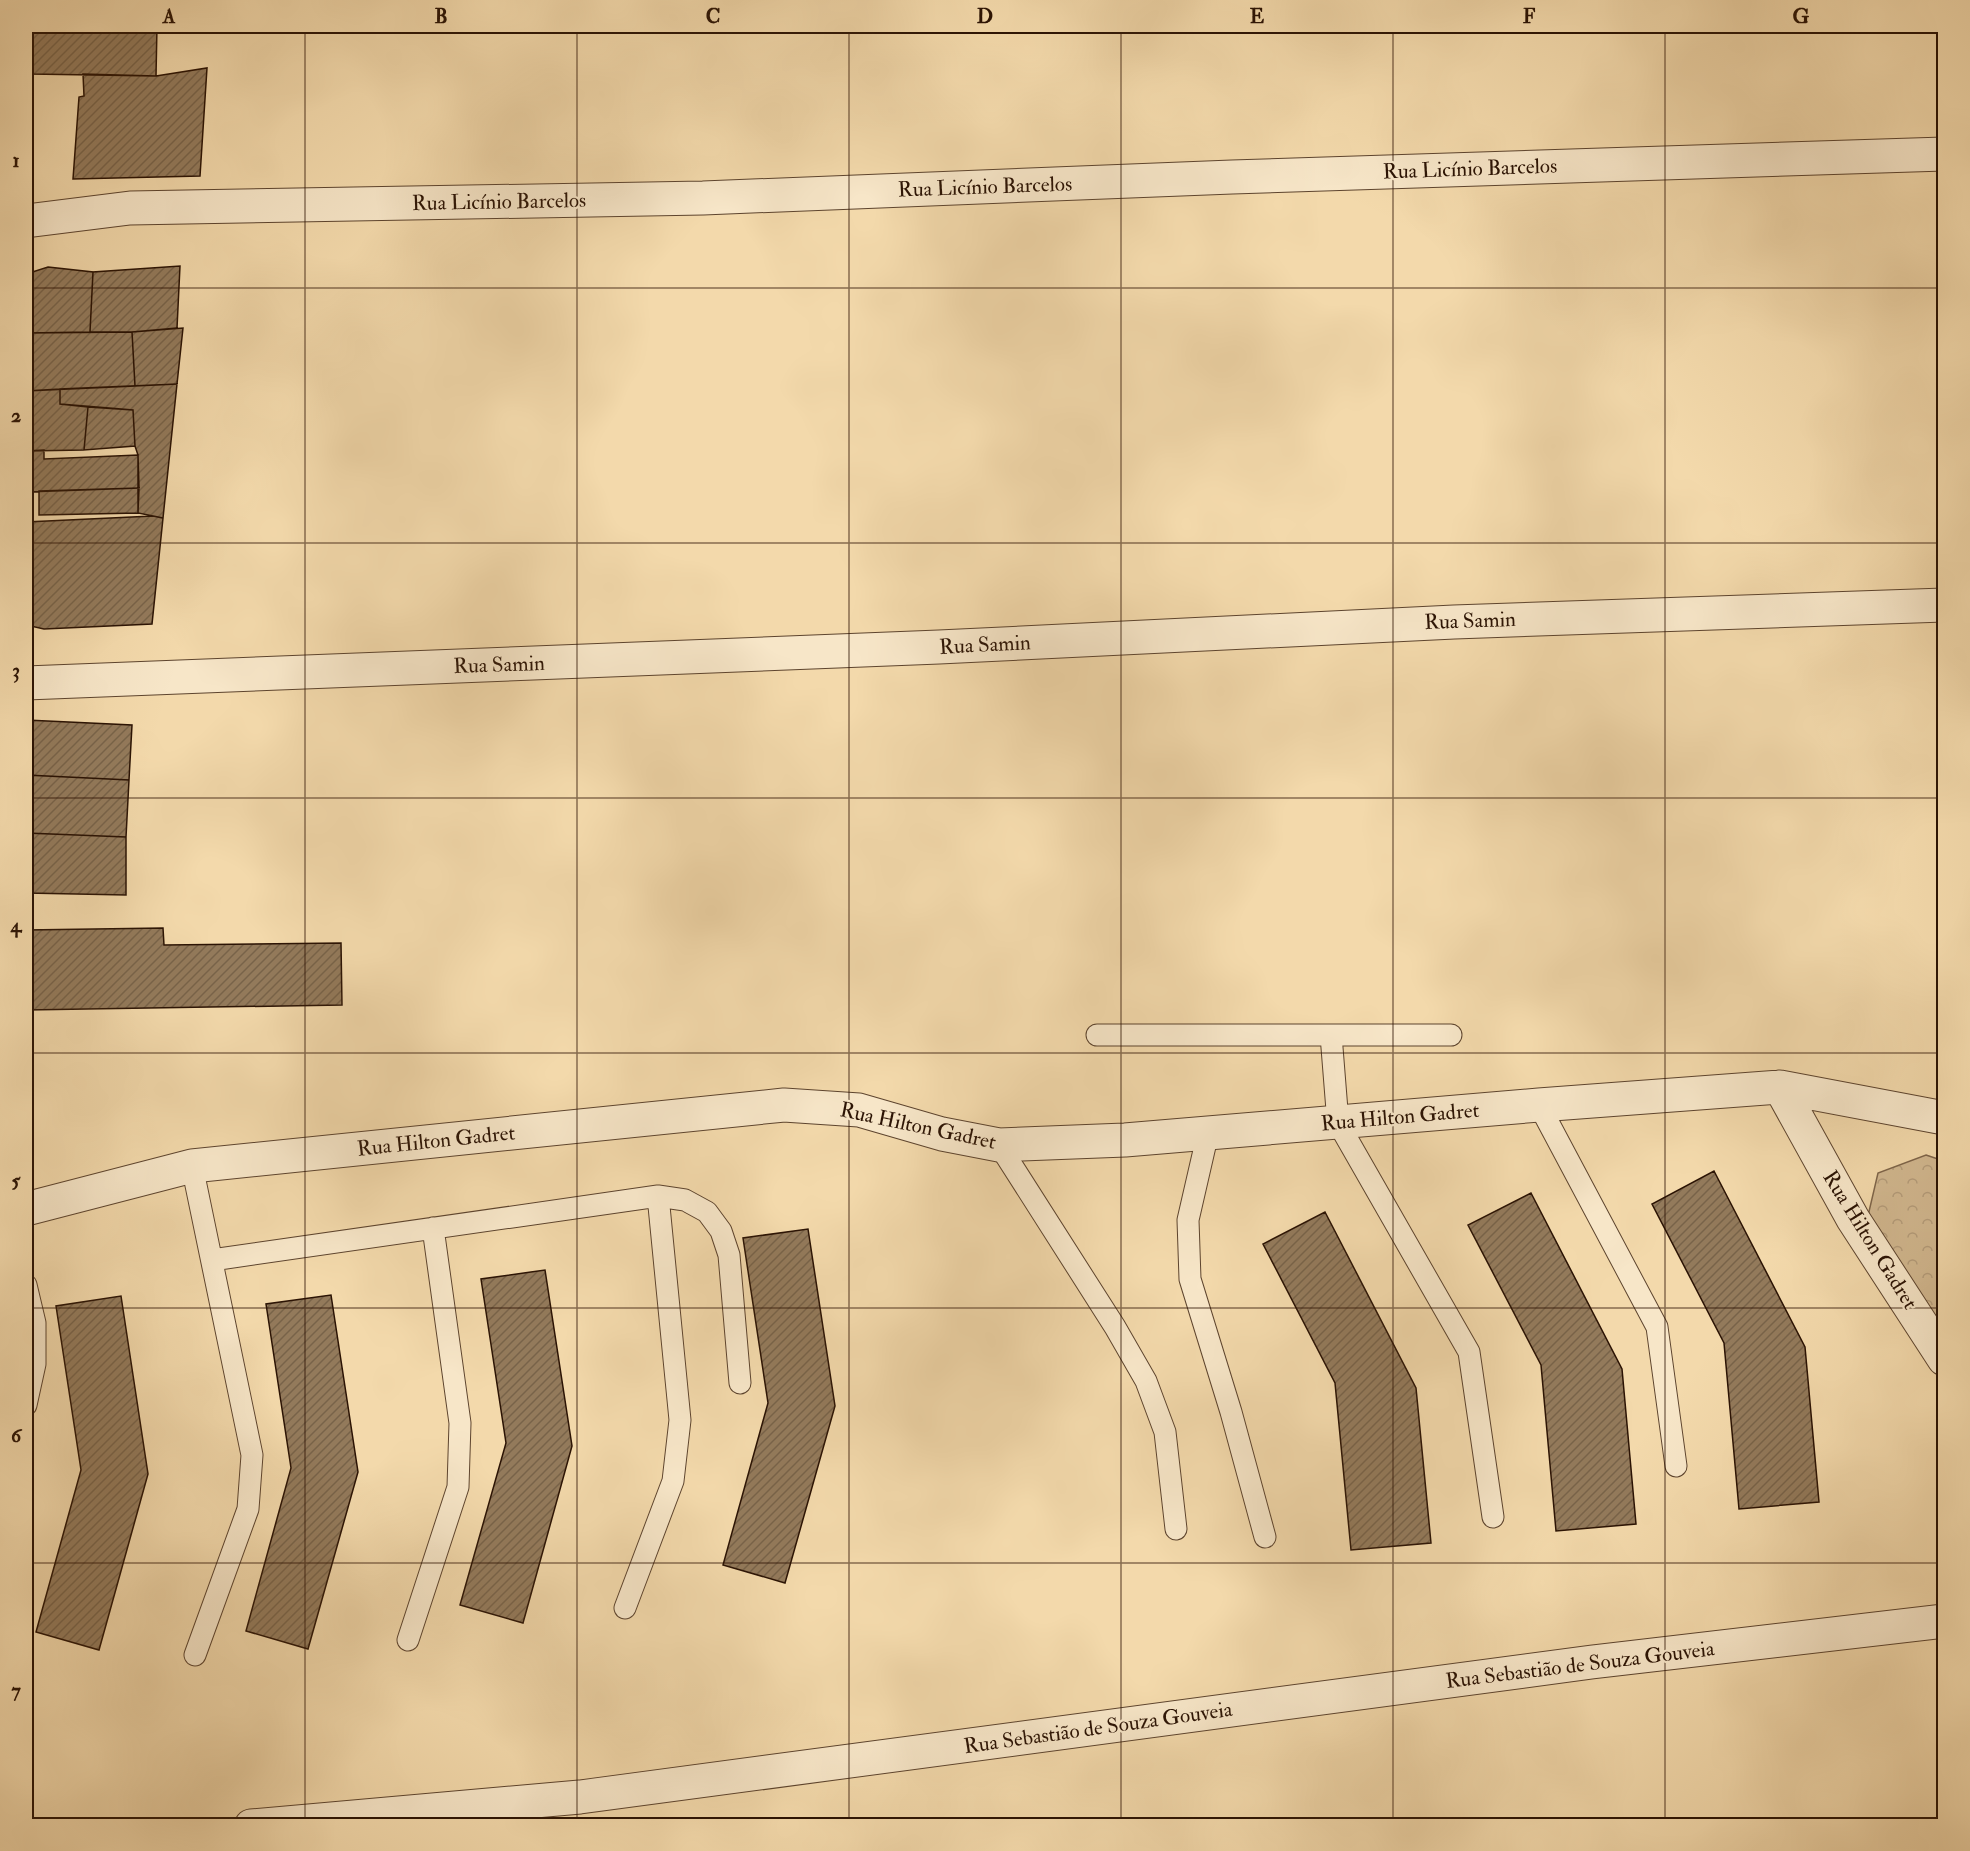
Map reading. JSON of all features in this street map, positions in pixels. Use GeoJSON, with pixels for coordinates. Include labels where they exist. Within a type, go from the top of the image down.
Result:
{"type":"FeatureCollection","features":[{"type":"Feature","properties":{"kind":"street","name":"Rua Licínio Barcelos"},"geometry":{"type":"LineString","coordinates":[[26,221],[130,208],[703,198],[1232,177],[1944,154]]}},
{"type":"Feature","properties":{"kind":"street","name":"Rua Samin"},"geometry":{"type":"LineString","coordinates":[[26,683],[939,647],[1454,622],[1944,605]]}},
{"type":"Feature","properties":{"kind":"street","name":"Rua Hilton Gadret"},"geometry":{"type":"LineString","coordinates":[[1780,1087],[1853,1219],[1944,1359]]}},
{"type":"Feature","properties":{"kind":"street","name":"Rua Hilton Gadret"},"geometry":{"type":"LineString","coordinates":[[26,1209],[192,1166],[784,1105],[859,1110],[942,1134],[999,1145],[1084,1143],[1208,1134],[1780,1087],[1944,1118]]}},
{"type":"Feature","properties":{"kind":"street","name":"Rua Sebastião de Souza Gouveia"},"geometry":{"type":"LineString","coordinates":[[251,1826],[580,1797],[1580,1664],[1944,1621]]}},
{"type":"Feature","properties":{"kind":"lane"},"geometry":{"type":"LineString","coordinates":[[1097,1035],[1451,1035]]}},
{"type":"Feature","properties":{"kind":"lane"},"geometry":{"type":"LineString","coordinates":[[1331,1035],[1338,1123],[1469,1352],[1493,1517]]}},
{"type":"Feature","properties":{"kind":"lane"},"geometry":{"type":"LineString","coordinates":[[1539,1105],[1658,1327],[1676,1466]]}},
{"type":"Feature","properties":{"kind":"lane"},"geometry":{"type":"LineString","coordinates":[[1208,1134],[1188,1220],[1190,1279],[1231,1412],[1265,1537]]}},
{"type":"Feature","properties":{"kind":"lane"},"geometry":{"type":"LineString","coordinates":[[999,1145],[1115,1327],[1146,1381],[1165,1432],[1176,1528]]}},
{"type":"Feature","properties":{"kind":"lane"},"geometry":{"type":"LineString","coordinates":[[192,1166],[252,1455],[248,1509],[195,1655]]}},
{"type":"Feature","properties":{"kind":"lane"},"geometry":{"type":"LineString","coordinates":[[212,1260],[658,1196],[685,1200],[707,1212],[721,1231],[729,1255],[740,1383]]}},
{"type":"Feature","properties":{"kind":"lane"},"geometry":{"type":"LineString","coordinates":[[626,1608],[673,1481],[680,1420],[658,1196]]}},
{"type":"Feature","properties":{"kind":"lane"},"geometry":{"type":"LineString","coordinates":[[408,1640],[458,1487],[460,1423],[433,1228]]}},
{"type":"Feature","properties":{"kind":"lane"},"geometry":{"type":"LineString","coordinates":[[26,1285],[35,1323],[35,1364],[26,1405]]}},
{"type":"Feature","properties":{"kind":"green space"},"geometry":{"type":"Polygon","coordinates":[[[1926,1155],[1944,1161],[1944,1331],[1867,1220],[1878,1173],[1926,1155]]]}},
{"type":"Feature","properties":{"kind":"building"},"geometry":{"type":"Polygon","coordinates":[[[31,26],[157,26],[156,76],[30,74],[31,26]]]}},
{"type":"Feature","properties":{"kind":"building"},"geometry":{"type":"Polygon","coordinates":[[[207,68],[200,176],[73,179],[79,97],[84,96],[83,74],[156,76],[207,68]]]}},
{"type":"Feature","properties":{"kind":"building"},"geometry":{"type":"Polygon","coordinates":[[[180,266],[177,328],[132,332],[90,332],[93,272],[180,266]]]}},
{"type":"Feature","properties":{"kind":"building"},"geometry":{"type":"Polygon","coordinates":[[[48,267],[93,272],[90,332],[26,333],[26,274],[48,267]]]}},
{"type":"Feature","properties":{"kind":"building"},"geometry":{"type":"Polygon","coordinates":[[[183,328],[177,384],[135,386],[132,332],[183,328]]]}},
{"type":"Feature","properties":{"kind":"building"},"geometry":{"type":"Polygon","coordinates":[[[132,332],[135,386],[26,391],[26,333],[132,332]]]}},
{"type":"Feature","properties":{"kind":"building"},"geometry":{"type":"Polygon","coordinates":[[[177,384],[163,518],[138,513],[138,455],[135,446],[133,410],[60,404],[60,389],[177,384]]]}},
{"type":"Feature","properties":{"kind":"building"},"geometry":{"type":"Polygon","coordinates":[[[60,389],[60,404],[88,407],[84,450],[26,451],[26,391],[60,389]]]}},
{"type":"Feature","properties":{"kind":"building"},"geometry":{"type":"Polygon","coordinates":[[[88,407],[133,410],[135,446],[84,450],[88,407]]]}},
{"type":"Feature","properties":{"kind":"building"},"geometry":{"type":"Polygon","coordinates":[[[44,450],[44,459],[138,455],[139,488],[26,492],[26,451],[44,450]]]}},
{"type":"Feature","properties":{"kind":"building"},"geometry":{"type":"Polygon","coordinates":[[[139,488],[138,513],[39,515],[39,491],[139,488]]]}},
{"type":"Feature","properties":{"kind":"building"},"geometry":{"type":"Polygon","coordinates":[[[153,516],[163,518],[152,624],[44,629],[26,625],[26,522],[153,516]]]}},
{"type":"Feature","properties":{"kind":"building"},"geometry":{"type":"Polygon","coordinates":[[[26,720],[132,725],[129,780],[26,775],[26,720]]]}},
{"type":"Feature","properties":{"kind":"building"},"geometry":{"type":"Polygon","coordinates":[[[26,775],[129,780],[126,837],[26,833],[26,775]]]}},
{"type":"Feature","properties":{"kind":"building"},"geometry":{"type":"Polygon","coordinates":[[[26,833],[126,837],[126,895],[26,893],[26,833]]]}},
{"type":"Feature","properties":{"kind":"building"},"geometry":{"type":"Polygon","coordinates":[[[163,928],[164,945],[341,943],[342,1005],[26,1010],[26,930],[163,928]]]}},
{"type":"Feature","properties":{"kind":"building"},"geometry":{"type":"Polygon","coordinates":[[[1714,1171],[1805,1347],[1819,1502],[1739,1509],[1724,1343],[1652,1204],[1714,1171]]]}},
{"type":"Feature","properties":{"kind":"building"},"geometry":{"type":"Polygon","coordinates":[[[1531,1193],[1622,1369],[1636,1524],[1556,1531],[1541,1365],[1468,1225],[1531,1193]]]}},
{"type":"Feature","properties":{"kind":"building"},"geometry":{"type":"Polygon","coordinates":[[[1325,1212],[1416,1388],[1431,1543],[1351,1550],[1335,1383],[1263,1244],[1325,1212]]]}},
{"type":"Feature","properties":{"kind":"building"},"geometry":{"type":"Polygon","coordinates":[[[808,1229],[835,1406],[785,1583],[723,1565],[768,1403],[743,1238],[808,1229]]]}},
{"type":"Feature","properties":{"kind":"building"},"geometry":{"type":"Polygon","coordinates":[[[545,1270],[572,1446],[523,1623],[460,1605],[506,1443],[481,1279],[545,1270]]]}},
{"type":"Feature","properties":{"kind":"building"},"geometry":{"type":"Polygon","coordinates":[[[331,1295],[358,1472],[308,1649],[246,1631],[291,1468],[266,1304],[331,1295]]]}},
{"type":"Feature","properties":{"kind":"building"},"geometry":{"type":"Polygon","coordinates":[[[121,1296],[148,1474],[99,1650],[36,1632],[81,1470],[56,1306],[121,1296]]]}}]}
